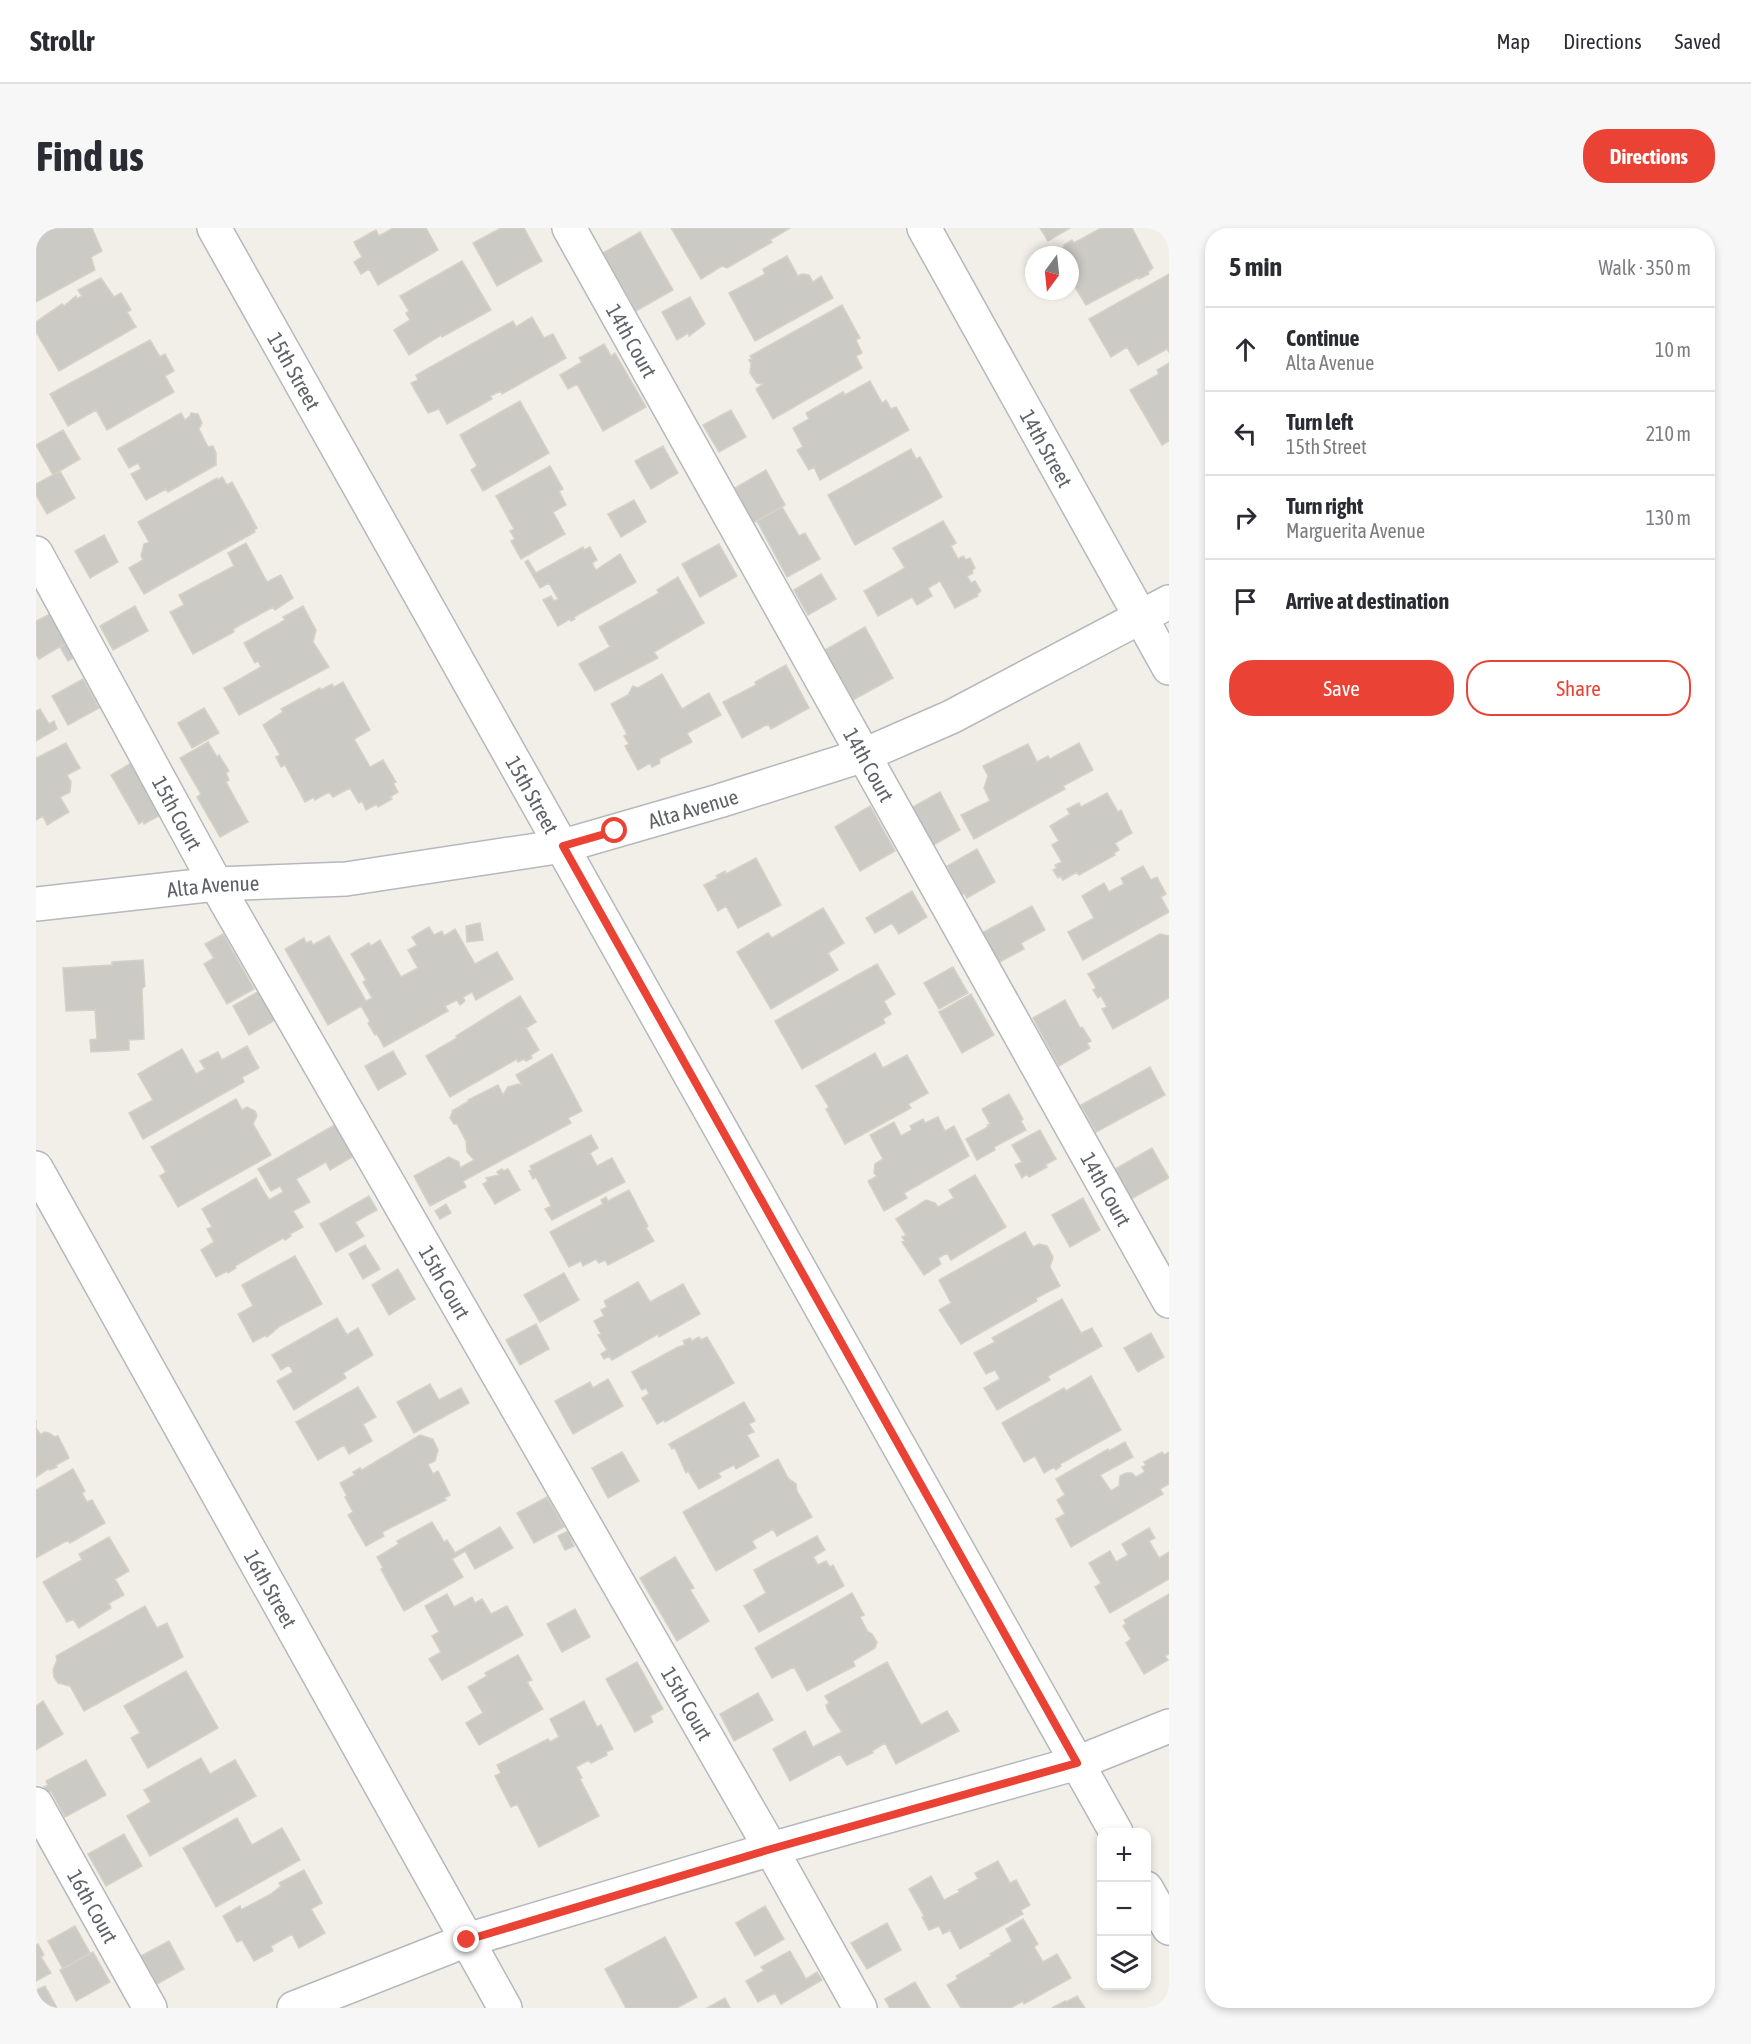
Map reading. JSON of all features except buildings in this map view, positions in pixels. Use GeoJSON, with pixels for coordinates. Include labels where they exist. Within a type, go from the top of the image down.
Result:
{"type":"FeatureCollection","features":[{"type":"Feature","properties":{"kind":"street","name":"15th Street"},"geometry":{"type":"LineString","coordinates":[[214,228],[1113,1828]]}},
{"type":"Feature","properties":{"kind":"street","name":"14th Court"},"geometry":{"type":"LineString","coordinates":[[569,228],[1169,1301]]}},
{"type":"Feature","properties":{"kind":"street","name":"14th Street"},"geometry":{"type":"LineString","coordinates":[[924,228],[1169,668]]}},
{"type":"Feature","properties":{"kind":"street","name":"15th Court"},"geometry":{"type":"LineString","coordinates":[[36,553],[216,884],[771,1849],[860,2008]]}},
{"type":"Feature","properties":{"kind":"street","name":"Alta Avenue"},"geometry":{"type":"LineString","coordinates":[[36,904],[216,884],[346,879],[563,846],[719,801],[864,755],[951,717],[1169,602]]}},
{"type":"Feature","properties":{"kind":"street","name":"16th Street"},"geometry":{"type":"LineString","coordinates":[[36,1168],[505,2008]]}},
{"type":"Feature","properties":{"kind":"street"},"geometry":{"type":"LineString","coordinates":[[294,2008],[467,1940],[771,1849],[1077,1763],[1169,1726]]}},
{"type":"Feature","properties":{"kind":"street","name":"16th Court"},"geometry":{"type":"LineString","coordinates":[[36,1804],[150,2008]]}},
{"type":"Feature","properties":{"kind":"street"},"geometry":{"type":"LineString","coordinates":[[1151,1897],[1169,1928]]}},
{"type":"Feature","properties":{"kind":"route"},"geometry":{"type":"LineString","coordinates":[[467,1940],[771,1849],[1077,1763],[563,846],[615,831]]}}]}
